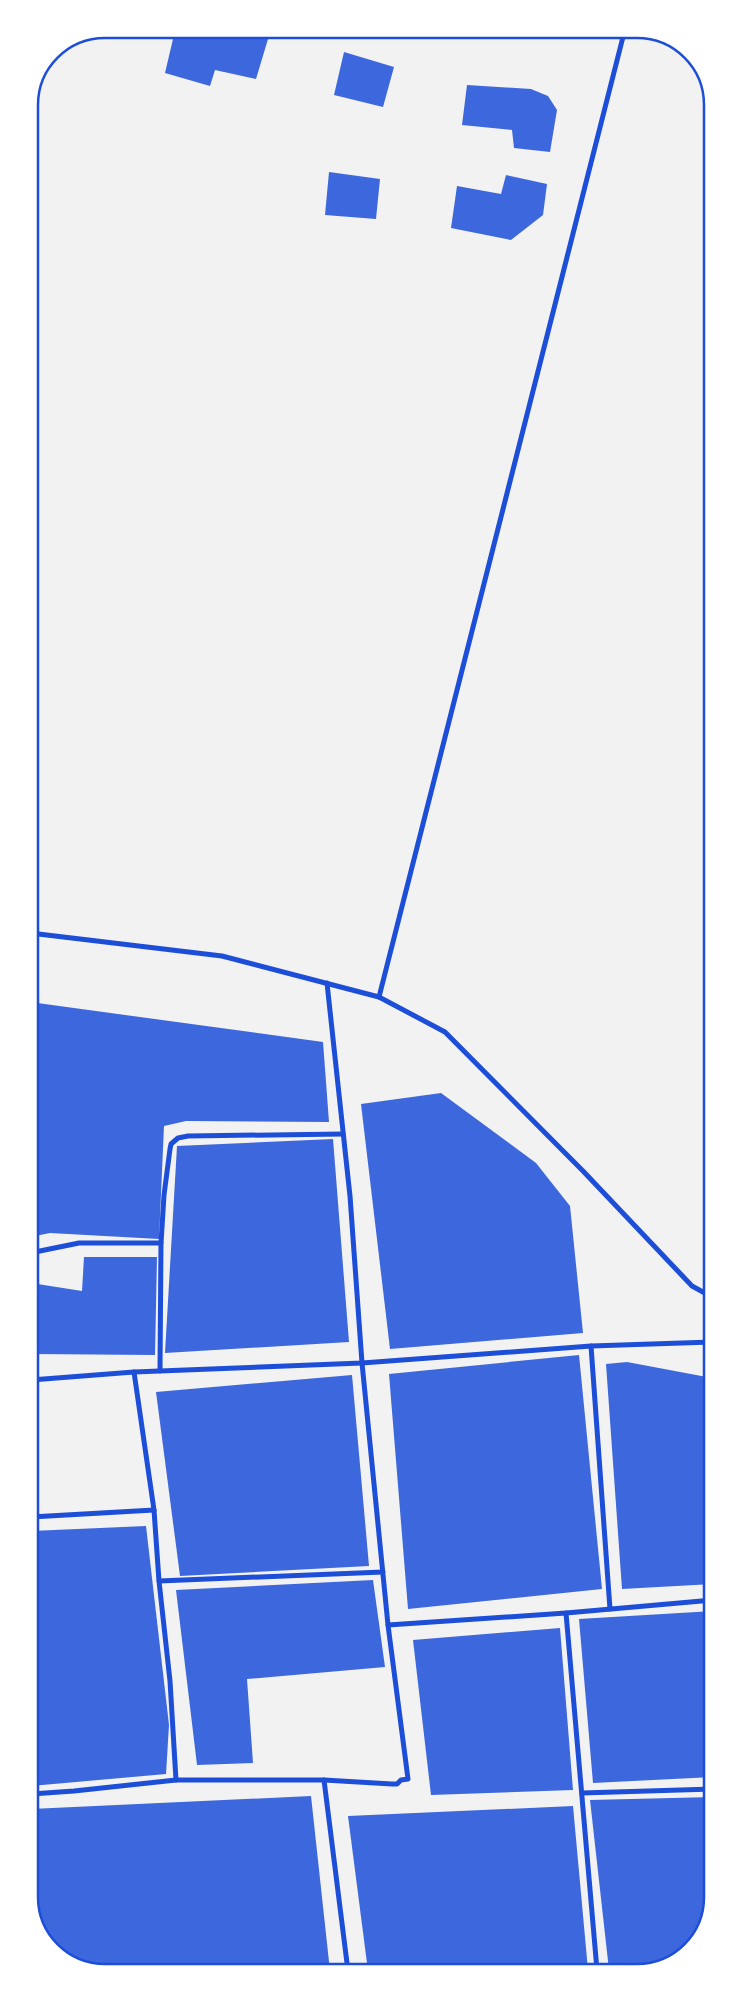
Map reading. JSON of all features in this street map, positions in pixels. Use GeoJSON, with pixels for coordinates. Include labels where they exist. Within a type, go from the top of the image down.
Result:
{"type":"FeatureCollection","features":[{"type":"Feature","properties":{"kind":"street"},"geometry":{"type":"LineString","coordinates":[[379,997],[623,38]]}},
{"type":"Feature","properties":{"kind":"street"},"geometry":{"type":"LineString","coordinates":[[38,934],[222,956],[379,997],[446,1032],[583,1171],[692,1286],[704,1293]]}},
{"type":"Feature","properties":{"kind":"street"},"geometry":{"type":"LineString","coordinates":[[38,1794],[176,1780],[324,1780],[397,1784],[401,1780],[408,1779],[388,1625],[362,1362],[350,1196],[327,983]]}},
{"type":"Feature","properties":{"kind":"street"},"geometry":{"type":"LineString","coordinates":[[160,1371],[160,1243],[164,1195],[171,1144],[174,1140],[188,1136],[343,1134]]}},
{"type":"Feature","properties":{"kind":"street"},"geometry":{"type":"LineString","coordinates":[[38,1251],[79,1243],[160,1243]]}},
{"type":"Feature","properties":{"kind":"street"},"geometry":{"type":"LineString","coordinates":[[38,1379],[134,1372],[362,1362],[591,1346],[704,1342]]}},
{"type":"Feature","properties":{"kind":"street"},"geometry":{"type":"LineString","coordinates":[[591,1346],[610,1609]]}},
{"type":"Feature","properties":{"kind":"street"},"geometry":{"type":"LineString","coordinates":[[134,1372],[154,1510],[158,1581],[170,1681],[176,1780]]}},
{"type":"Feature","properties":{"kind":"street"},"geometry":{"type":"LineString","coordinates":[[38,1517],[154,1510]]}},
{"type":"Feature","properties":{"kind":"street"},"geometry":{"type":"LineString","coordinates":[[158,1581],[383,1572]]}},
{"type":"Feature","properties":{"kind":"street"},"geometry":{"type":"LineString","coordinates":[[388,1625],[566,1613],[704,1601]]}},
{"type":"Feature","properties":{"kind":"street"},"geometry":{"type":"LineString","coordinates":[[566,1613],[596,1964]]}},
{"type":"Feature","properties":{"kind":"street"},"geometry":{"type":"LineString","coordinates":[[324,1780],[347,1963]]}},
{"type":"Feature","properties":{"kind":"street"},"geometry":{"type":"LineString","coordinates":[[582,1793],[704,1789]]}},
{"type":"Feature","properties":{"kind":"building"},"geometry":{"type":"Polygon","coordinates":[[[173,39],[268,39],[256,79],[215,70],[210,86],[165,73],[173,39]]]}},
{"type":"Feature","properties":{"kind":"building"},"geometry":{"type":"Polygon","coordinates":[[[344,52],[394,67],[383,107],[334,95],[344,52]]]}},
{"type":"Feature","properties":{"kind":"building"},"geometry":{"type":"Polygon","coordinates":[[[467,85],[531,89],[548,96],[557,110],[550,152],[514,148],[512,130],[462,125],[467,85]]]}},
{"type":"Feature","properties":{"kind":"building"},"geometry":{"type":"Polygon","coordinates":[[[329,172],[380,179],[376,219],[325,215],[329,172]]]}},
{"type":"Feature","properties":{"kind":"building"},"geometry":{"type":"Polygon","coordinates":[[[506,175],[547,184],[543,215],[511,240],[451,228],[457,186],[501,194],[506,175]]]}},
{"type":"Feature","properties":{"kind":"building"},"geometry":{"type":"Polygon","coordinates":[[[38,1003],[323,1042],[329,1122],[186,1121],[164,1126],[159,1239],[50,1233],[38,1235],[38,1003]]]}},
{"type":"Feature","properties":{"kind":"building"},"geometry":{"type":"Polygon","coordinates":[[[441,1093],[536,1163],[570,1206],[583,1333],[390,1349],[361,1104],[441,1093]]]}},
{"type":"Feature","properties":{"kind":"building"},"geometry":{"type":"Polygon","coordinates":[[[333,1139],[349,1342],[165,1353],[177,1146],[333,1139]]]}},
{"type":"Feature","properties":{"kind":"building"},"geometry":{"type":"Polygon","coordinates":[[[84,1257],[157,1257],[155,1355],[38,1354],[38,1284],[82,1291],[84,1257]]]}},
{"type":"Feature","properties":{"kind":"building"},"geometry":{"type":"Polygon","coordinates":[[[579,1355],[602,1589],[408,1609],[389,1374],[579,1355]]]}},
{"type":"Feature","properties":{"kind":"building"},"geometry":{"type":"Polygon","coordinates":[[[627,1362],[704,1376],[704,1584],[622,1589],[606,1364],[627,1362]]]}},
{"type":"Feature","properties":{"kind":"building"},"geometry":{"type":"Polygon","coordinates":[[[352,1375],[369,1566],[180,1576],[156,1392],[352,1375]]]}},
{"type":"Feature","properties":{"kind":"building"},"geometry":{"type":"Polygon","coordinates":[[[146,1526],[169,1725],[166,1774],[38,1785],[38,1531],[146,1526]]]}},
{"type":"Feature","properties":{"kind":"building"},"geometry":{"type":"Polygon","coordinates":[[[373,1580],[385,1667],[247,1679],[253,1763],[197,1765],[176,1590],[373,1580]]]}},
{"type":"Feature","properties":{"kind":"building"},"geometry":{"type":"Polygon","coordinates":[[[704,1612],[704,1777],[593,1783],[579,1619],[704,1612]]]}},
{"type":"Feature","properties":{"kind":"building"},"geometry":{"type":"Polygon","coordinates":[[[560,1628],[573,1790],[431,1795],[413,1640],[560,1628]]]}},
{"type":"Feature","properties":{"kind":"building"},"geometry":{"type":"Polygon","coordinates":[[[311,1796],[329,1963],[100,1963],[83,1960],[71,1955],[54,1941],[49,1934],[38,1906],[38,1809],[311,1796]]]}},
{"type":"Feature","properties":{"kind":"building"},"geometry":{"type":"Polygon","coordinates":[[[704,1797],[703,1910],[696,1930],[682,1947],[675,1952],[647,1963],[608,1964],[590,1800],[704,1797]]]}},
{"type":"Feature","properties":{"kind":"building"},"geometry":{"type":"Polygon","coordinates":[[[573,1806],[587,1964],[367,1963],[348,1816],[573,1806]]]}}]}
